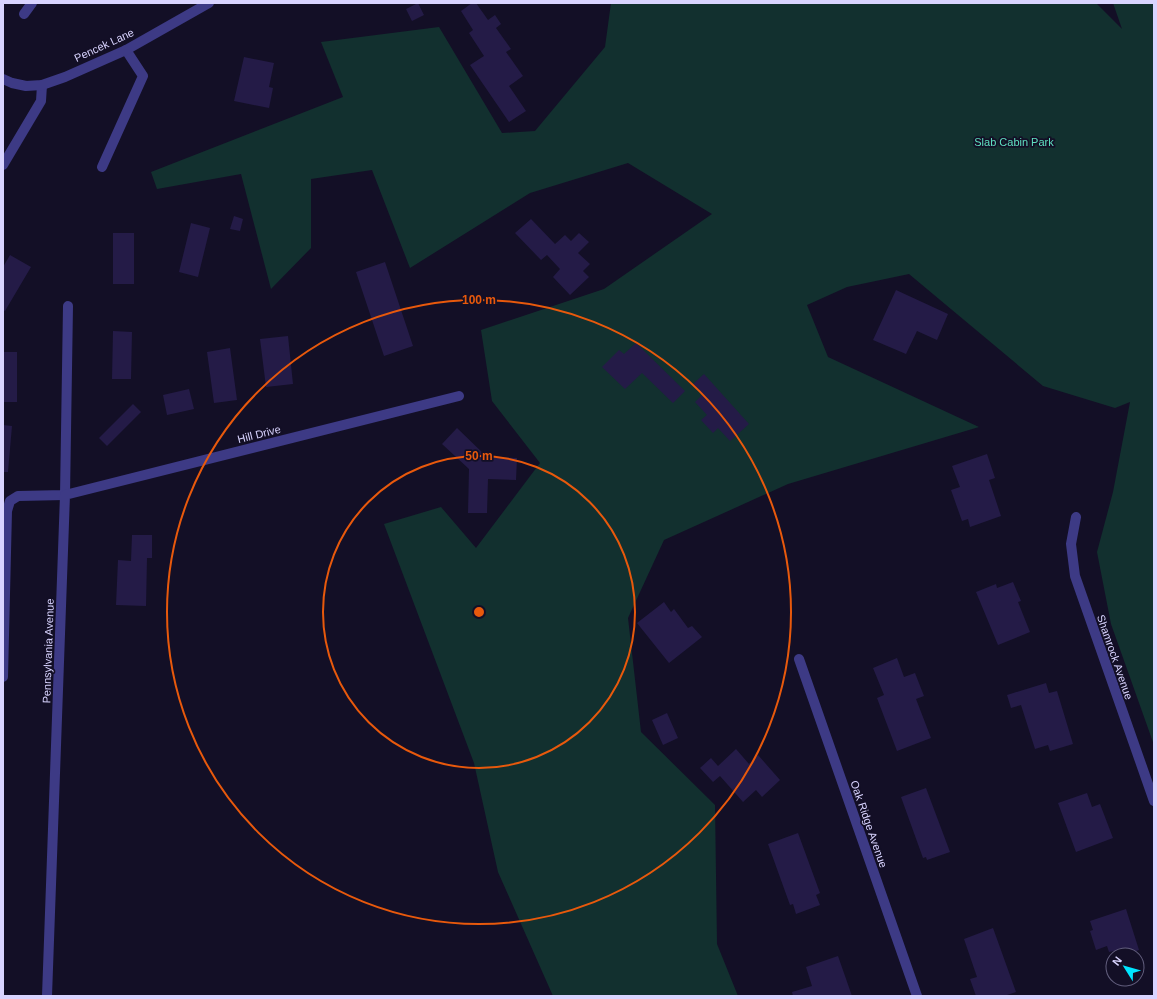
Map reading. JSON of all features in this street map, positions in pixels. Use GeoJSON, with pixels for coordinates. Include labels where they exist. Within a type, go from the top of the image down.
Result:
{"type":"FeatureCollection","features":[{"type":"Feature","properties":{"kind":"street"},"geometry":{"type":"LineString","coordinates":[[24,14],[32,3]]}},
{"type":"Feature","properties":{"kind":"street","name":"Pencek Lane"},"geometry":{"type":"LineString","coordinates":[[3,79],[12,83],[26,86],[42,85],[65,77],[126,50],[209,3]]}},
{"type":"Feature","properties":{"kind":"street"},"geometry":{"type":"LineString","coordinates":[[102,167],[143,76],[126,50]]}},
{"type":"Feature","properties":{"kind":"street"},"geometry":{"type":"LineString","coordinates":[[3,165],[40,101],[42,85]]}},
{"type":"Feature","properties":{"kind":"street","name":"Pennsylvania Avenue"},"geometry":{"type":"LineString","coordinates":[[47,996],[65,495],[68,306]]}},
{"type":"Feature","properties":{"kind":"street","name":"Hill Drive"},"geometry":{"type":"LineString","coordinates":[[3,677],[7,511],[10,501],[18,496],[65,495],[459,396]]}},
{"type":"Feature","properties":{"kind":"street","name":"Shamrock Avenue"},"geometry":{"type":"LineString","coordinates":[[1076,517],[1070,544],[1075,576],[1154,801]]}},
{"type":"Feature","properties":{"kind":"street","name":"Oak Ridge Avenue"},"geometry":{"type":"LineString","coordinates":[[799,659],[917,996]]}},
{"type":"Feature","properties":{"kind":"green space","name":"Slab Cabin Park"},"geometry":{"type":"Polygon","coordinates":[[[611,3],[1096,3],[1122,29],[1113,3],[1154,3],[1154,745],[1111,624],[1097,552],[1113,492],[1130,402],[1115,408],[1043,386],[909,274],[847,287],[807,305],[828,357],[979,427],[788,484],[664,540],[628,618],[641,732],[715,805],[717,944],[738,996],[553,996],[498,872],[474,763],[384,524],[441,507],[476,548],[540,463],[492,401],[481,330],[604,289],[712,214],[628,163],[530,193],[410,268],[372,170],[311,179],[311,248],[271,289],[241,174],[157,189],[151,172],[343,97],[321,42],[439,27],[502,133],[535,131],[605,47],[611,3]]]}},
{"type":"Feature","properties":{"kind":"building"},"geometry":{"type":"Polygon","coordinates":[[[418,3],[424,15],[412,21],[406,9],[418,3]]]}},
{"type":"Feature","properties":{"kind":"building"},"geometry":{"type":"Polygon","coordinates":[[[472,3],[476,3],[488,20],[495,15],[501,24],[496,28],[511,49],[506,52],[523,76],[509,86],[526,111],[509,122],[470,65],[484,56],[469,33],[473,30],[461,11],[472,3]]]}},
{"type":"Feature","properties":{"kind":"building"},"geometry":{"type":"Polygon","coordinates":[[[244,57],[274,63],[269,87],[273,88],[269,108],[234,101],[244,57]]]}},
{"type":"Feature","properties":{"kind":"building"},"geometry":{"type":"Polygon","coordinates":[[[234,216],[243,219],[240,231],[230,229],[234,216]]]}},
{"type":"Feature","properties":{"kind":"building"},"geometry":{"type":"Polygon","coordinates":[[[531,219],[555,244],[565,235],[571,241],[579,233],[589,242],[578,253],[590,264],[583,271],[589,277],[570,295],[553,277],[560,269],[547,255],[541,260],[515,233],[531,219]]]}},
{"type":"Feature","properties":{"kind":"building"},"geometry":{"type":"Polygon","coordinates":[[[191,223],[210,228],[198,277],[179,272],[191,223]]]}},
{"type":"Feature","properties":{"kind":"building"},"geometry":{"type":"Polygon","coordinates":[[[113,233],[134,233],[134,284],[113,284],[113,233]]]}},
{"type":"Feature","properties":{"kind":"building"},"geometry":{"type":"Polygon","coordinates":[[[10,255],[31,267],[5,311],[3,310],[3,267],[10,255]]]}},
{"type":"Feature","properties":{"kind":"building"},"geometry":{"type":"Polygon","coordinates":[[[385,262],[413,346],[384,356],[356,272],[385,262]]]}},
{"type":"Feature","properties":{"kind":"building"},"geometry":{"type":"Polygon","coordinates":[[[896,290],[948,314],[937,340],[917,331],[906,354],[873,340],[896,290]]]}},
{"type":"Feature","properties":{"kind":"building"},"geometry":{"type":"Polygon","coordinates":[[[113,331],[132,332],[131,379],[112,379],[113,331]]]}},
{"type":"Feature","properties":{"kind":"building"},"geometry":{"type":"Polygon","coordinates":[[[288,336],[293,384],[266,387],[260,339],[288,336]]]}},
{"type":"Feature","properties":{"kind":"building"},"geometry":{"type":"Polygon","coordinates":[[[636,343],[685,391],[673,403],[642,373],[625,389],[602,367],[619,350],[624,354],[636,343]]]}},
{"type":"Feature","properties":{"kind":"building"},"geometry":{"type":"Polygon","coordinates":[[[230,348],[237,400],[214,403],[207,352],[230,348]]]}},
{"type":"Feature","properties":{"kind":"building"},"geometry":{"type":"Polygon","coordinates":[[[3,352],[17,352],[17,402],[3,402],[3,352]]]}},
{"type":"Feature","properties":{"kind":"building"},"geometry":{"type":"Polygon","coordinates":[[[704,374],[749,424],[730,441],[718,428],[713,433],[701,420],[707,415],[695,402],[702,395],[693,384],[704,374]]]}},
{"type":"Feature","properties":{"kind":"building"},"geometry":{"type":"Polygon","coordinates":[[[189,389],[194,409],[167,415],[163,395],[189,389]]]}},
{"type":"Feature","properties":{"kind":"building"},"geometry":{"type":"Polygon","coordinates":[[[133,404],[141,412],[107,446],[99,438],[133,404]]]}},
{"type":"Feature","properties":{"kind":"building"},"geometry":{"type":"Polygon","coordinates":[[[3,425],[12,426],[8,472],[3,472],[3,425]]]}},
{"type":"Feature","properties":{"kind":"building"},"geometry":{"type":"Polygon","coordinates":[[[457,428],[487,457],[517,458],[516,480],[488,479],[487,513],[468,513],[469,469],[442,444],[457,428]]]}},
{"type":"Feature","properties":{"kind":"building"},"geometry":{"type":"Polygon","coordinates":[[[987,454],[995,478],[989,480],[1001,516],[970,527],[968,519],[962,521],[951,490],[960,487],[952,466],[987,454]]]}},
{"type":"Feature","properties":{"kind":"building"},"geometry":{"type":"Polygon","coordinates":[[[132,535],[152,535],[152,558],[147,558],[146,606],[116,605],[118,560],[131,561],[132,535]]]}},
{"type":"Feature","properties":{"kind":"building"},"geometry":{"type":"Polygon","coordinates":[[[1013,582],[1021,601],[1018,602],[1030,632],[998,645],[976,592],[996,584],[997,588],[1013,582]]]}},
{"type":"Feature","properties":{"kind":"building"},"geometry":{"type":"Polygon","coordinates":[[[664,602],[671,612],[674,609],[688,628],[692,626],[702,637],[669,663],[637,623],[664,602]]]}},
{"type":"Feature","properties":{"kind":"building"},"geometry":{"type":"Polygon","coordinates":[[[897,658],[904,677],[915,673],[924,696],[916,699],[931,738],[897,751],[877,698],[884,695],[873,668],[897,658]]]}},
{"type":"Feature","properties":{"kind":"building"},"geometry":{"type":"Polygon","coordinates":[[[1046,683],[1049,693],[1057,691],[1073,744],[1050,751],[1048,745],[1035,749],[1021,705],[1011,708],[1007,695],[1046,683]]]}},
{"type":"Feature","properties":{"kind":"building"},"geometry":{"type":"Polygon","coordinates":[[[667,713],[678,738],[663,745],[652,720],[667,713]]]}},
{"type":"Feature","properties":{"kind":"building"},"geometry":{"type":"Polygon","coordinates":[[[736,749],[749,764],[758,755],[780,780],[762,797],[756,790],[743,802],[720,776],[713,782],[700,768],[711,758],[718,766],[736,749]]]}},
{"type":"Feature","properties":{"kind":"building"},"geometry":{"type":"Polygon","coordinates":[[[926,788],[950,852],[927,860],[926,857],[923,858],[901,797],[926,788]]]}},
{"type":"Feature","properties":{"kind":"building"},"geometry":{"type":"Polygon","coordinates":[[[1087,793],[1092,807],[1100,804],[1113,838],[1076,852],[1058,803],[1087,793]]]}},
{"type":"Feature","properties":{"kind":"building"},"geometry":{"type":"Polygon","coordinates":[[[798,833],[820,893],[816,895],[820,905],[796,914],[793,904],[790,905],[768,844],[798,833]]]}},
{"type":"Feature","properties":{"kind":"building"},"geometry":{"type":"Polygon","coordinates":[[[1126,909],[1138,947],[1107,946],[1096,950],[1090,931],[1093,930],[1090,921],[1126,909]]]}},
{"type":"Feature","properties":{"kind":"building"},"geometry":{"type":"Polygon","coordinates":[[[993,928],[1016,992],[1004,996],[976,996],[970,979],[977,977],[964,939],[993,928]]]}},
{"type":"Feature","properties":{"kind":"building"},"geometry":{"type":"Polygon","coordinates":[[[838,956],[852,996],[793,996],[792,992],[812,986],[806,967],[838,956]]]}}]}
